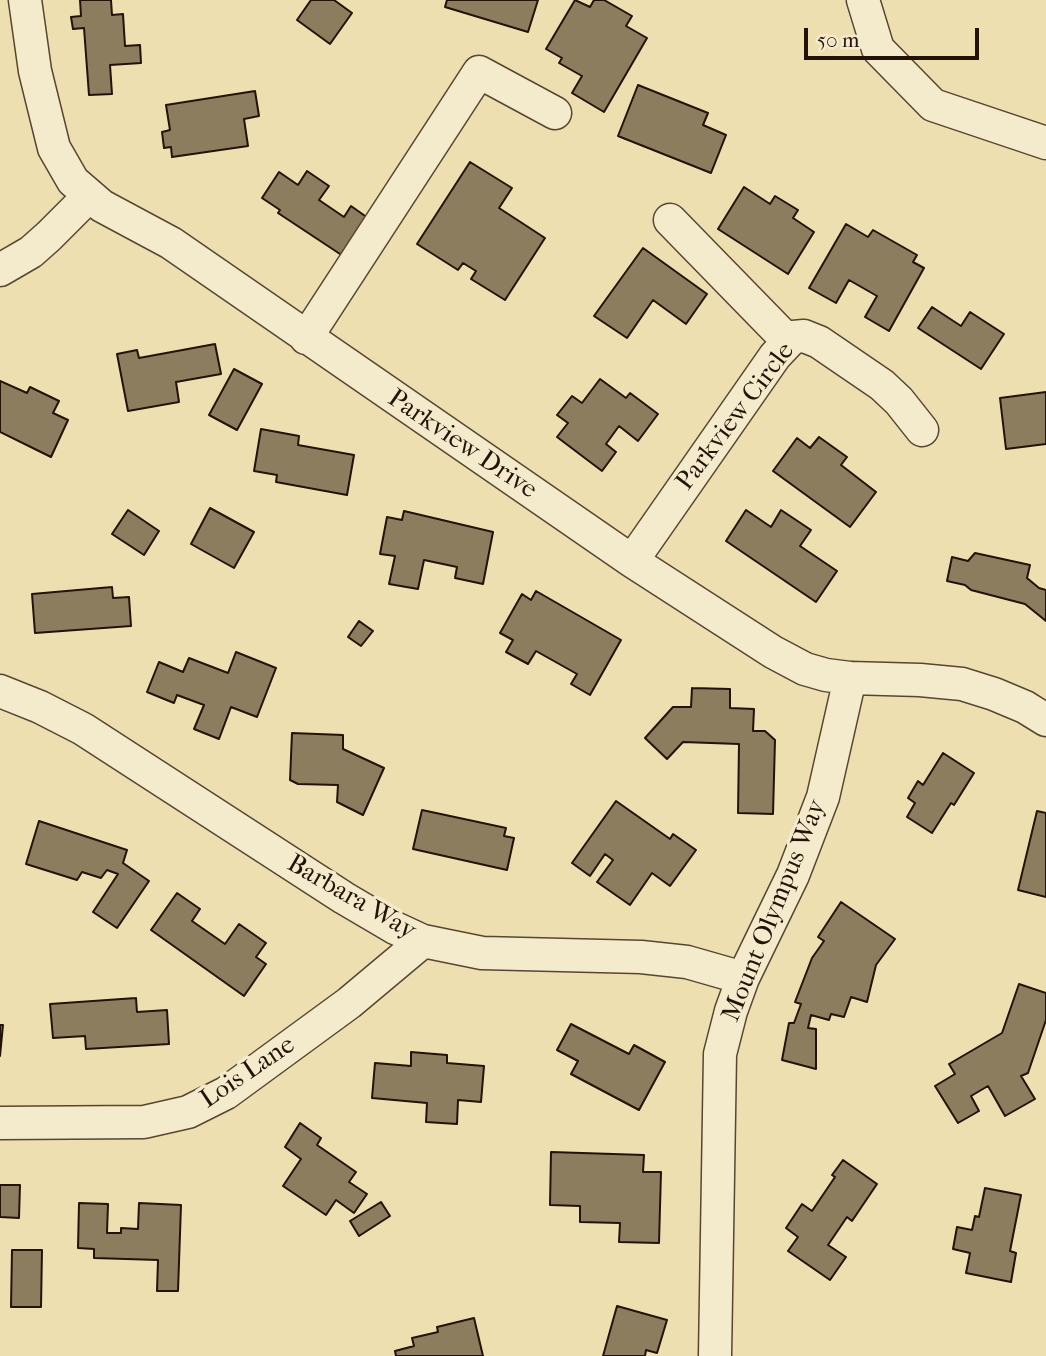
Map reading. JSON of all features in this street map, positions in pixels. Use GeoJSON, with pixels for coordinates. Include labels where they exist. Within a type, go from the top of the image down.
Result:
{"type":"FeatureCollection","features":[{"type":"Feature","properties":{"kind":"street","name":"Parkview Drive"},"geometry":{"type":"LineString","coordinates":[[25,0],[35,71],[47,128],[62,165],[73,181],[102,206],[171,243],[632,561],[773,652],[805,669],[850,678],[962,684],[995,694],[1046,720]]}},
{"type":"Feature","properties":{"kind":"street"},"geometry":{"type":"LineString","coordinates":[[863,0],[878,49],[933,105],[1046,143]]}},
{"type":"Feature","properties":{"kind":"street"},"geometry":{"type":"LineString","coordinates":[[306,338],[479,72],[555,113]]}},
{"type":"Feature","properties":{"kind":"street"},"geometry":{"type":"LineString","coordinates":[[0,270],[50,236],[89,196]]}},
{"type":"Feature","properties":{"kind":"street"},"geometry":{"type":"LineString","coordinates":[[670,220],[788,341]]}},
{"type":"Feature","properties":{"kind":"street","name":"Parkview Circle"},"geometry":{"type":"LineString","coordinates":[[632,561],[788,341],[804,336],[828,347],[890,392],[922,430]]}},
{"type":"Feature","properties":{"kind":"street","name":"Mount Olympus Way"},"geometry":{"type":"LineString","coordinates":[[715,1356],[719,1076],[725,1033],[743,978],[793,874],[818,810],[850,678]]}},
{"type":"Feature","properties":{"kind":"street","name":"Barbara Way"},"geometry":{"type":"LineString","coordinates":[[0,691],[40,707],[83,729],[344,898],[423,941],[482,953],[641,957],[687,962],[743,978]]}},
{"type":"Feature","properties":{"kind":"street","name":"Lois Lane"},"geometry":{"type":"LineString","coordinates":[[0,1123],[144,1122],[188,1112],[226,1093],[349,1003],[423,941]]}},
{"type":"Feature","properties":{"kind":"building"},"geometry":{"type":"Polygon","coordinates":[[[80,0],[111,0],[112,15],[123,14],[125,46],[140,45],[141,63],[110,65],[112,94],[89,95],[84,28],[73,29],[71,17],[81,16],[80,0]]]}},
{"type":"Feature","properties":{"kind":"building"},"geometry":{"type":"Polygon","coordinates":[[[311,0],[334,0],[352,13],[330,44],[297,20],[311,0]]]}},
{"type":"Feature","properties":{"kind":"building"},"geometry":{"type":"Polygon","coordinates":[[[447,0],[538,0],[528,32],[445,7],[447,0]]]}},
{"type":"Feature","properties":{"kind":"building"},"geometry":{"type":"Polygon","coordinates":[[[575,0],[590,7],[594,0],[604,0],[632,16],[626,26],[647,38],[604,112],[572,93],[582,76],[559,63],[562,58],[546,49],[575,0]]]}},
{"type":"Feature","properties":{"kind":"building"},"geometry":{"type":"Polygon","coordinates":[[[638,85],[708,113],[703,125],[726,135],[711,173],[618,136],[638,85]]]}},
{"type":"Feature","properties":{"kind":"building"},"geometry":{"type":"Polygon","coordinates":[[[255,91],[259,116],[244,119],[248,146],[172,157],[171,147],[164,148],[162,132],[170,130],[166,105],[255,91]]]}},
{"type":"Feature","properties":{"kind":"building"},"geometry":{"type":"Polygon","coordinates":[[[470,162],[512,188],[499,208],[545,238],[505,300],[471,279],[476,271],[463,263],[458,270],[417,244],[470,162]]]}},
{"type":"Feature","properties":{"kind":"building"},"geometry":{"type":"Polygon","coordinates":[[[307,171],[329,186],[319,200],[344,217],[351,206],[368,218],[343,256],[278,213],[280,210],[262,198],[279,172],[298,185],[307,171]]]}},
{"type":"Feature","properties":{"kind":"building"},"geometry":{"type":"Polygon","coordinates":[[[744,187],[770,204],[775,196],[798,210],[793,218],[814,232],[788,274],[718,229],[744,187]]]}},
{"type":"Feature","properties":{"kind":"building"},"geometry":{"type":"Polygon","coordinates":[[[846,224],[868,237],[873,230],[917,255],[913,262],[924,268],[889,331],[865,317],[877,296],[849,280],[836,303],[809,288],[846,224]]]}},
{"type":"Feature","properties":{"kind":"building"},"geometry":{"type":"Polygon","coordinates":[[[643,248],[707,294],[686,324],[653,300],[627,338],[594,316],[643,248]]]}},
{"type":"Feature","properties":{"kind":"building"},"geometry":{"type":"Polygon","coordinates":[[[932,307],[961,326],[970,312],[1004,334],[981,369],[918,328],[932,307]]]}},
{"type":"Feature","properties":{"kind":"building"},"geometry":{"type":"Polygon","coordinates":[[[215,344],[221,374],[176,382],[179,402],[128,411],[117,354],[137,350],[139,358],[215,344]]]}},
{"type":"Feature","properties":{"kind":"building"},"geometry":{"type":"Polygon","coordinates":[[[234,369],[262,384],[237,430],[209,415],[234,369]]]}},
{"type":"Feature","properties":{"kind":"building"},"geometry":{"type":"Polygon","coordinates":[[[600,379],[626,398],[630,393],[658,414],[638,441],[619,426],[606,444],[616,452],[602,471],[557,437],[568,423],[557,415],[572,396],[582,403],[600,379]]]}},
{"type":"Feature","properties":{"kind":"building"},"geometry":{"type":"Polygon","coordinates":[[[0,381],[27,393],[30,387],[59,401],[53,413],[68,420],[51,457],[0,432],[0,381]]]}},
{"type":"Feature","properties":{"kind":"building"},"geometry":{"type":"Polygon","coordinates":[[[1046,392],[1046,444],[1006,449],[1000,398],[1046,392]]]}},
{"type":"Feature","properties":{"kind":"building"},"geometry":{"type":"Polygon","coordinates":[[[261,429],[299,436],[298,445],[354,455],[347,495],[276,482],[277,475],[254,471],[261,429]]]}},
{"type":"Feature","properties":{"kind":"building"},"geometry":{"type":"Polygon","coordinates":[[[819,437],[847,457],[841,465],[876,492],[850,527],[773,471],[797,438],[810,448],[819,437]]]}},
{"type":"Feature","properties":{"kind":"building"},"geometry":{"type":"Polygon","coordinates":[[[210,508],[254,532],[234,568],[191,544],[210,508]]]}},
{"type":"Feature","properties":{"kind":"building"},"geometry":{"type":"Polygon","coordinates":[[[128,510],[159,531],[144,555],[112,534],[128,510]]]}},
{"type":"Feature","properties":{"kind":"building"},"geometry":{"type":"Polygon","coordinates":[[[746,510],[771,527],[781,510],[811,530],[800,546],[837,571],[816,602],[726,541],[746,510]]]}},
{"type":"Feature","properties":{"kind":"building"},"geometry":{"type":"Polygon","coordinates":[[[404,511],[493,532],[483,584],[455,578],[457,567],[424,560],[418,589],[389,584],[395,556],[380,554],[387,517],[402,520],[404,511]]]}},
{"type":"Feature","properties":{"kind":"building"},"geometry":{"type":"Polygon","coordinates":[[[975,553],[1030,565],[1027,578],[1046,590],[1046,621],[1025,604],[947,581],[952,557],[968,561],[975,553]]]}},
{"type":"Feature","properties":{"kind":"building"},"geometry":{"type":"Polygon","coordinates":[[[112,587],[113,598],[129,597],[131,626],[35,633],[32,594],[112,587]]]}},
{"type":"Feature","properties":{"kind":"building"},"geometry":{"type":"Polygon","coordinates":[[[536,591],[621,640],[590,695],[571,684],[577,674],[536,651],[528,664],[506,652],[513,640],[500,633],[522,594],[531,600],[536,591]]]}},
{"type":"Feature","properties":{"kind":"building"},"geometry":{"type":"Polygon","coordinates":[[[359,621],[373,631],[361,646],[348,637],[359,621]]]}},
{"type":"Feature","properties":{"kind":"building"},"geometry":{"type":"Polygon","coordinates":[[[236,652],[276,668],[257,717],[231,707],[219,739],[194,729],[204,705],[177,695],[174,703],[147,692],[159,662],[183,672],[189,658],[228,673],[236,652]]]}},
{"type":"Feature","properties":{"kind":"building"},"geometry":{"type":"Polygon","coordinates":[[[692,688],[730,689],[730,708],[754,709],[753,731],[765,731],[775,740],[773,814],[738,813],[739,744],[683,742],[667,759],[645,738],[673,707],[691,707],[692,688]]]}},
{"type":"Feature","properties":{"kind":"building"},"geometry":{"type":"Polygon","coordinates":[[[292,733],[343,735],[343,749],[384,768],[363,815],[337,802],[338,785],[298,784],[290,780],[292,733]]]}},
{"type":"Feature","properties":{"kind":"building"},"geometry":{"type":"Polygon","coordinates":[[[943,753],[974,773],[932,833],[907,817],[915,803],[908,798],[918,781],[923,785],[943,753]]]}},
{"type":"Feature","properties":{"kind":"building"},"geometry":{"type":"Polygon","coordinates":[[[616,801],[670,839],[673,834],[696,850],[670,886],[652,873],[630,905],[597,882],[613,860],[605,854],[590,876],[572,863],[616,801]]]}},
{"type":"Feature","properties":{"kind":"building"},"geometry":{"type":"Polygon","coordinates":[[[422,810],[506,828],[504,836],[514,838],[507,870],[413,849],[422,810]]]}},
{"type":"Feature","properties":{"kind":"building"},"geometry":{"type":"Polygon","coordinates":[[[1037,811],[1046,813],[1046,897],[1018,890],[1037,811]]]}},
{"type":"Feature","properties":{"kind":"building"},"geometry":{"type":"Polygon","coordinates":[[[39,821],[127,850],[123,863],[149,881],[117,928],[93,912],[118,874],[107,870],[101,878],[82,872],[77,880],[26,864],[39,821]]]}},
{"type":"Feature","properties":{"kind":"building"},"geometry":{"type":"Polygon","coordinates":[[[177,893],[200,909],[192,921],[225,944],[239,924],[266,943],[256,957],[266,964],[244,996],[151,930],[177,893]]]}},
{"type":"Feature","properties":{"kind":"building"},"geometry":{"type":"Polygon","coordinates":[[[841,902],[895,939],[876,965],[867,1002],[851,997],[844,1017],[831,1014],[829,1020],[811,1015],[808,1028],[816,1029],[816,1069],[782,1060],[789,1023],[794,1023],[801,1004],[795,1002],[812,958],[824,941],[818,937],[841,902]]]}},
{"type":"Feature","properties":{"kind":"building"},"geometry":{"type":"Polygon","coordinates":[[[1019,984],[1046,993],[1046,1020],[1028,1073],[1021,1076],[1035,1099],[1005,1116],[988,1086],[971,1096],[979,1111],[958,1123],[935,1086],[955,1074],[949,1064],[1002,1033],[1019,984]]]}},
{"type":"Feature","properties":{"kind":"building"},"geometry":{"type":"Polygon","coordinates":[[[136,998],[137,1012],[167,1010],[169,1044],[86,1049],[85,1036],[53,1038],[50,1004],[136,998]]]}},
{"type":"Feature","properties":{"kind":"building"},"geometry":{"type":"Polygon","coordinates":[[[571,1024],[629,1054],[634,1045],[665,1062],[639,1110],[571,1074],[578,1061],[557,1050],[571,1024]]]}},
{"type":"Feature","properties":{"kind":"building"},"geometry":{"type":"Polygon","coordinates":[[[0,1025],[3,1025],[0,1056],[0,1025]]]}},
{"type":"Feature","properties":{"kind":"building"},"geometry":{"type":"Polygon","coordinates":[[[411,1052],[447,1055],[447,1063],[484,1066],[481,1102],[458,1100],[457,1124],[426,1122],[427,1103],[372,1098],[375,1063],[411,1066],[411,1052]]]}},
{"type":"Feature","properties":{"kind":"building"},"geometry":{"type":"Polygon","coordinates":[[[300,1123],[321,1138],[317,1145],[356,1172],[349,1182],[367,1194],[354,1213],[336,1200],[326,1215],[283,1186],[301,1159],[285,1147],[300,1123]]]}},
{"type":"Feature","properties":{"kind":"building"},"geometry":{"type":"Polygon","coordinates":[[[551,1152],[644,1155],[643,1172],[661,1172],[659,1243],[619,1242],[620,1223],[580,1222],[580,1206],[550,1205],[551,1152]]]}},
{"type":"Feature","properties":{"kind":"building"},"geometry":{"type":"Polygon","coordinates":[[[843,1160],[877,1184],[852,1221],[847,1217],[828,1245],[846,1257],[830,1280],[788,1251],[798,1237],[786,1228],[802,1204],[812,1211],[843,1160]]]}},
{"type":"Feature","properties":{"kind":"building"},"geometry":{"type":"Polygon","coordinates":[[[0,1185],[20,1185],[19,1218],[0,1217],[0,1185]]]}},
{"type":"Feature","properties":{"kind":"building"},"geometry":{"type":"Polygon","coordinates":[[[985,1188],[1021,1195],[1010,1251],[1016,1253],[1011,1282],[966,1273],[970,1253],[953,1249],[957,1227],[972,1230],[975,1216],[979,1217],[985,1188]]]}},
{"type":"Feature","properties":{"kind":"building"},"geometry":{"type":"Polygon","coordinates":[[[381,1202],[390,1216],[359,1236],[350,1221],[381,1202]]]}},
{"type":"Feature","properties":{"kind":"building"},"geometry":{"type":"Polygon","coordinates":[[[79,1203],[108,1204],[107,1233],[121,1233],[121,1228],[138,1229],[139,1203],[181,1205],[178,1291],[157,1291],[158,1260],[94,1258],[94,1249],[78,1248],[79,1203]]]}},
{"type":"Feature","properties":{"kind":"building"},"geometry":{"type":"Polygon","coordinates":[[[12,1250],[42,1250],[41,1307],[11,1307],[12,1250]]]}},
{"type":"Feature","properties":{"kind":"building"},"geometry":{"type":"Polygon","coordinates":[[[617,1306],[667,1320],[657,1353],[646,1350],[645,1356],[603,1356],[617,1306]]]}},
{"type":"Feature","properties":{"kind":"building"},"geometry":{"type":"Polygon","coordinates":[[[474,1318],[483,1356],[396,1356],[395,1351],[414,1346],[412,1338],[438,1332],[437,1327],[474,1318]]]}}]}
